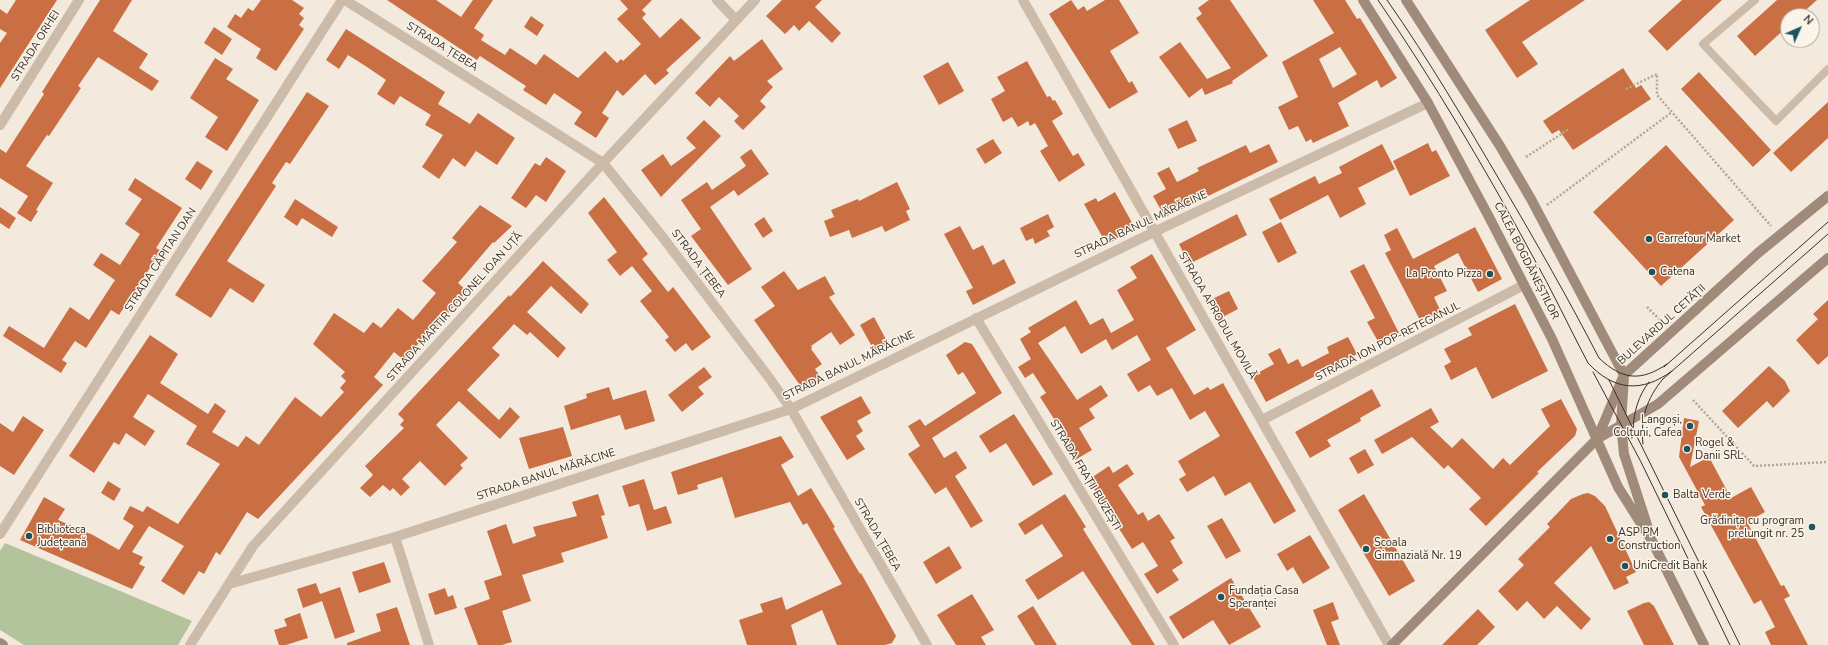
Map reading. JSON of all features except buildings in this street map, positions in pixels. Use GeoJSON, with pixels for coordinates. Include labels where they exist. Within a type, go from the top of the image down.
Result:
{"type":"FeatureCollection","features":[{"type":"Feature","properties":{"kind":"main road","name":"CALEA BOGDĂNEȘTILOR"},"geometry":{"type":"LineString","coordinates":[[1363,0],[1428,103],[1552,339],[1618,487],[1652,541],[1704,645]]}},
{"type":"Feature","properties":{"kind":"main road"},"geometry":{"type":"LineString","coordinates":[[1406,0],[1500,146],[1624,375]]}},
{"type":"Feature","properties":{"kind":"main road","name":"BULEVARDUL CETĂȚII"},"geometry":{"type":"LineString","coordinates":[[1597,439],[1624,375],[1758,253],[1828,196]]}},
{"type":"Feature","properties":{"kind":"main road"},"geometry":{"type":"LineString","coordinates":[[1391,645],[1597,439],[1658,404],[1828,258]]}},
{"type":"Feature","properties":{"kind":"main road","name":"CALEA BOGDĂNEȘTILOR"},"geometry":{"type":"LineString","coordinates":[[1624,375],[1621,425],[1624,454],[1652,541]]}},
{"type":"Feature","properties":{"kind":"street","name":"STRADA ORHEI"},"geometry":{"type":"LineString","coordinates":[[0,124],[79,0]]}},
{"type":"Feature","properties":{"kind":"street","name":"STRADA ȚEBEA"},"geometry":{"type":"LineString","coordinates":[[343,0],[603,163],[661,235],[791,409],[927,645]]}},
{"type":"Feature","properties":{"kind":"street","name":"STRADA CĂPITAN DAN"},"geometry":{"type":"LineString","coordinates":[[0,534],[343,0]]}},
{"type":"Feature","properties":{"kind":"street"},"geometry":{"type":"LineString","coordinates":[[717,0],[736,20]]}},
{"type":"Feature","properties":{"kind":"street","name":"STRADA MARTIR COLONEL IOAN UȚĂ"},"geometry":{"type":"LineString","coordinates":[[190,645],[253,546],[603,163],[755,0]]}},
{"type":"Feature","properties":{"kind":"street","name":"STRADA APRODUL MOVILĂ"},"geometry":{"type":"LineString","coordinates":[[1028,2],[1154,232],[1391,645]]}},
{"type":"Feature","properties":{"kind":"street","name":"STRADA BANUL MĂRĂCINE"},"geometry":{"type":"LineString","coordinates":[[229,584],[395,537],[791,409],[1154,232],[1428,103]]}},
{"type":"Feature","properties":{"kind":"street","name":"STRADA ION POP-RETEGANUL"},"geometry":{"type":"LineString","coordinates":[[1262,420],[1524,285]]}},
{"type":"Feature","properties":{"kind":"street","name":"STRADA FRAȚII BUZEȘTI"},"geometry":{"type":"LineString","coordinates":[[976,318],[1174,645]]}},
{"type":"Feature","properties":{"kind":"street"},"geometry":{"type":"LineString","coordinates":[[395,537],[429,645]]}},
{"type":"Feature","properties":{"kind":"lane"},"geometry":{"type":"LineString","coordinates":[[1755,0],[1703,44],[1776,121],[1828,69]]}},
{"type":"Feature","properties":{"kind":"path"},"geometry":{"type":"LineString","coordinates":[[1626,89],[1657,74],[1657,94],[1776,230]]}},
{"type":"Feature","properties":{"kind":"path"},"geometry":{"type":"LineString","coordinates":[[1544,207],[1672,112]]}},
{"type":"Feature","properties":{"kind":"path"},"geometry":{"type":"LineString","coordinates":[[1526,157],[1568,129]]}},
{"type":"Feature","properties":{"kind":"path"},"geometry":{"type":"LineString","coordinates":[[1647,307],[1662,322]]}},
{"type":"Feature","properties":{"kind":"path"},"geometry":{"type":"LineString","coordinates":[[1693,400],[1754,466],[1828,462]]}},
{"type":"Feature","properties":{"kind":"green space"},"geometry":{"type":"Polygon","coordinates":[[[5,543],[192,621],[178,645],[24,645],[0,630],[0,551],[5,543]]]}},
{"type":"Feature","properties":{"kind":"tram line"},"geometry":{"type":"LineString","coordinates":[[1378,0],[1419,62],[1477,158],[1539,268],[1588,363],[1608,379],[1618,384],[1628,386],[1639,386],[1650,383],[1672,371]]}},
{"type":"Feature","properties":{"kind":"tram line"},"geometry":{"type":"LineString","coordinates":[[1387,0],[1403,23],[1475,139],[1552,271],[1599,358],[1616,371],[1632,376],[1649,374],[1667,364]]}},
{"type":"Feature","properties":{"kind":"tram line"},"geometry":{"type":"LineString","coordinates":[[1664,367],[1828,222]]}},
{"type":"Feature","properties":{"kind":"tram line"},"geometry":{"type":"LineString","coordinates":[[1643,444],[1642,435],[1646,409],[1657,386],[1663,379],[1828,234]]}},
{"type":"Feature","properties":{"kind":"tram line"},"geometry":{"type":"LineString","coordinates":[[1593,372],[1641,462],[1730,645]]}},
{"type":"Feature","properties":{"kind":"tram line"},"geometry":{"type":"LineString","coordinates":[[1609,380],[1740,645]]}},
{"type":"Feature","properties":{"kind":"tram line"},"geometry":{"type":"LineString","coordinates":[[1633,429],[1637,404],[1649,382]]}},
{"type":"Feature","properties":{"kind":"place","name":"Carrefour Market"},"geometry":{"type":"Point","coordinates":[1649,239]}},
{"type":"Feature","properties":{"kind":"place","name":"Catena"},"geometry":{"type":"Point","coordinates":[1652,272]}},
{"type":"Feature","properties":{"kind":"place","name":"La Pronto Pizza"},"geometry":{"type":"Point","coordinates":[1490,274]}},
{"type":"Feature","properties":{"kind":"place","name":"Langoși, Colțuni, Cafea"},"geometry":{"type":"Point","coordinates":[1690,426]}},
{"type":"Feature","properties":{"kind":"place","name":"Rogel & Danii SRL"},"geometry":{"type":"Point","coordinates":[1687,449]}},
{"type":"Feature","properties":{"kind":"place","name":"Balta Verde"},"geometry":{"type":"Point","coordinates":[1665,495]}},
{"type":"Feature","properties":{"kind":"place","name":"Grădinița cu program prelungit nr. 25"},"geometry":{"type":"Point","coordinates":[1812,527]}},
{"type":"Feature","properties":{"kind":"place","name":"Biblioteca Județeană"},"geometry":{"type":"Point","coordinates":[29,536]}},
{"type":"Feature","properties":{"kind":"place","name":"ASP PM Construction"},"geometry":{"type":"Point","coordinates":[1610,539]}},
{"type":"Feature","properties":{"kind":"place","name":"Scoala Gimnazială Nr. 19"},"geometry":{"type":"Point","coordinates":[1366,549]}},
{"type":"Feature","properties":{"kind":"place","name":"UniCredit Bank"},"geometry":{"type":"Point","coordinates":[1625,566]}},
{"type":"Feature","properties":{"kind":"place","name":"Fundația Casa Speranței"},"geometry":{"type":"Point","coordinates":[1221,597]}}]}
